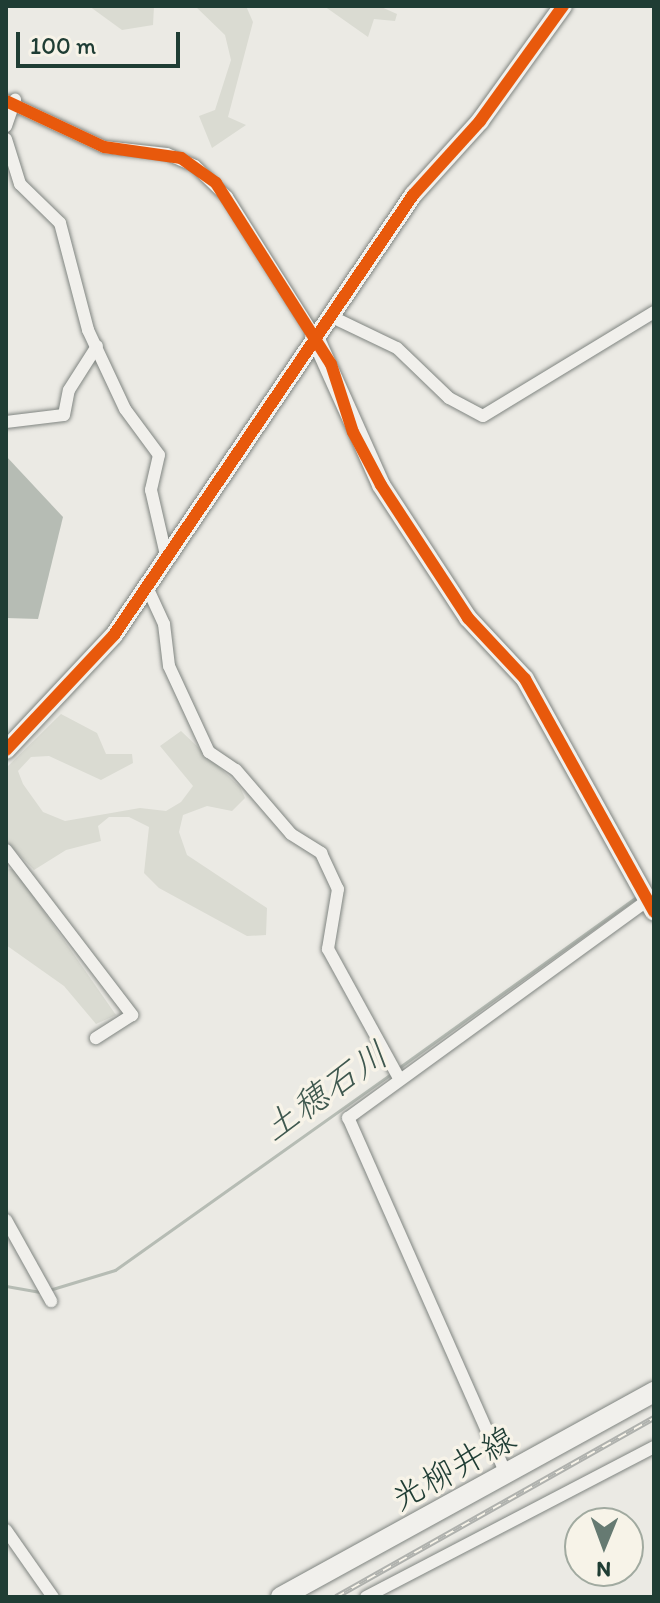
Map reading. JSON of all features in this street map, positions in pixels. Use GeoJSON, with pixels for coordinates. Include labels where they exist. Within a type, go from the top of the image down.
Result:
{"type":"FeatureCollection","features":[{"type":"Feature","properties":{"kind":"main road","name":"光柳井線"},"geometry":{"type":"LineString","coordinates":[[281,1597],[507,1476],[654,1392]]}},
{"type":"Feature","properties":{"kind":"street"},"geometry":{"type":"LineString","coordinates":[[6,750],[88,667],[147,587],[328,315],[563,6]]}},
{"type":"Feature","properties":{"kind":"street"},"geometry":{"type":"LineString","coordinates":[[6,126],[11,101],[104,147],[167,154],[195,166],[227,197],[314,335],[389,498],[468,618],[525,679],[651,906],[396,1073],[348,1118],[507,1476]]}},
{"type":"Feature","properties":{"kind":"street"},"geometry":{"type":"LineString","coordinates":[[6,139],[20,184],[60,223],[97,346],[125,409],[159,455],[151,490],[166,555]]}},
{"type":"Feature","properties":{"kind":"street"},"geometry":{"type":"LineString","coordinates":[[328,315],[397,348],[449,398],[483,416],[654,312]]}},
{"type":"Feature","properties":{"kind":"street"},"geometry":{"type":"LineString","coordinates":[[6,422],[64,415],[69,390],[97,346]]}},
{"type":"Feature","properties":{"kind":"street"},"geometry":{"type":"LineString","coordinates":[[147,587],[164,624],[169,666],[209,752],[236,770],[291,834],[321,853],[338,889],[328,949],[396,1073]]}},
{"type":"Feature","properties":{"kind":"street"},"geometry":{"type":"LineString","coordinates":[[6,850],[132,1015],[96,1038]]}},
{"type":"Feature","properties":{"kind":"street"},"geometry":{"type":"LineString","coordinates":[[6,1220],[50,1296]]}},
{"type":"Feature","properties":{"kind":"street"},"geometry":{"type":"LineString","coordinates":[[366,1597],[654,1447]]}},
{"type":"Feature","properties":{"kind":"street"},"geometry":{"type":"LineString","coordinates":[[6,1530],[53,1597]]}},
{"type":"Feature","properties":{"kind":"shaded area"},"geometry":{"type":"Polygon","coordinates":[[[89,6],[154,6],[153,25],[122,30],[89,6]]]}},
{"type":"Feature","properties":{"kind":"shaded area"},"geometry":{"type":"Polygon","coordinates":[[[195,6],[246,6],[253,22],[228,117],[246,125],[212,148],[199,116],[215,110],[231,60],[225,35],[195,6]]]}},
{"type":"Feature","properties":{"kind":"shaded area"},"geometry":{"type":"Polygon","coordinates":[[[324,6],[379,6],[397,14],[395,21],[374,19],[368,37],[324,6]]]}},
{"type":"Feature","properties":{"kind":"shaded area"},"geometry":{"type":"Polygon","coordinates":[[[6,456],[63,517],[38,619],[6,618],[6,456]]]}},
{"type":"Feature","properties":{"kind":"shaded area"},"geometry":{"type":"Polygon","coordinates":[[[61,714],[97,733],[106,754],[132,754],[133,763],[101,780],[49,756],[31,757],[18,771],[23,784],[43,812],[65,821],[140,808],[166,811],[181,802],[193,786],[160,746],[181,731],[240,787],[245,798],[232,811],[207,806],[183,815],[179,832],[187,855],[267,908],[266,935],[247,936],[159,888],[144,873],[149,827],[129,817],[109,817],[98,826],[101,841],[66,850],[34,870],[6,841],[6,768],[61,714]]]}},
{"type":"Feature","properties":{"kind":"shaded area"},"geometry":{"type":"Polygon","coordinates":[[[6,868],[15,870],[116,1015],[96,1024],[64,986],[6,945],[6,868]]]}},
{"type":"Feature","properties":{"kind":"waterway","name":"土穂石川"},"geometry":{"type":"LineString","coordinates":[[397,1069],[638,896]]}},
{"type":"Feature","properties":{"kind":"waterway","name":"土穂石川"},"geometry":{"type":"LineString","coordinates":[[49,1290],[115,1270],[391,1074]]}},
{"type":"Feature","properties":{"kind":"waterway","name":"土穂石川"},"geometry":{"type":"LineString","coordinates":[[6,1286],[41,1292]]}},
{"type":"Feature","properties":{"kind":"railway"},"geometry":{"type":"LineString","coordinates":[[336,1597],[654,1418]]}},
{"type":"Feature","properties":{"kind":"cycle path"},"geometry":{"type":"LineString","coordinates":[[6,750],[114,635],[413,195],[480,121],[563,6]]}},
{"type":"Feature","properties":{"kind":"cycle path"},"geometry":{"type":"LineString","coordinates":[[6,101],[104,147],[181,158],[216,183],[331,364],[353,432],[381,485],[468,618],[525,679],[654,912]]}}]}
